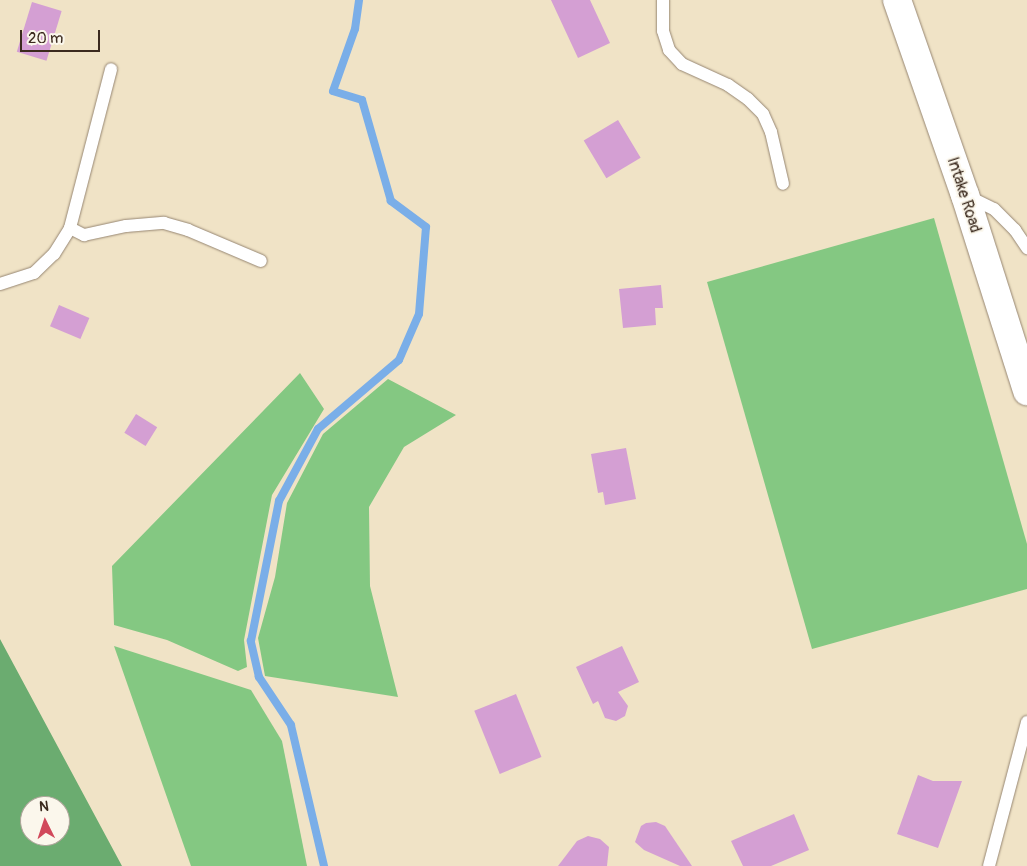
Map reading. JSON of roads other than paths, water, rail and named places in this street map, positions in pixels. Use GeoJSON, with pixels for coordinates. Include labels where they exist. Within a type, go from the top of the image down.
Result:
{"type":"FeatureCollection","features":[{"type":"Feature","properties":{"kind":"street","name":"Intake Road"},"geometry":{"type":"LineString","coordinates":[[897,0],[965,195],[1027,391]]}},
{"type":"Feature","properties":{"kind":"lane"},"geometry":{"type":"LineString","coordinates":[[663,0],[663,31],[669,50],[682,64],[728,85],[748,99],[763,114],[771,132],[783,184]]}},
{"type":"Feature","properties":{"kind":"lane"},"geometry":{"type":"LineString","coordinates":[[0,284],[34,273],[54,254],[70,228],[111,69]]}},
{"type":"Feature","properties":{"kind":"lane"},"geometry":{"type":"LineString","coordinates":[[965,195],[994,209],[1015,230],[1027,248]]}},
{"type":"Feature","properties":{"kind":"lane"},"geometry":{"type":"LineString","coordinates":[[70,228],[84,235],[126,226],[164,223],[188,230],[260,261]]}},
{"type":"Feature","properties":{"kind":"lane"},"geometry":{"type":"LineString","coordinates":[[989,866],[1027,722]]}},
{"type":"Feature","properties":{"kind":"waterway"},"geometry":{"type":"LineString","coordinates":[[324,866],[291,725],[259,677],[251,641],[279,501],[318,429],[399,360],[419,314],[426,227],[391,201],[362,100],[333,91],[355,29],[359,0]]}}]}
